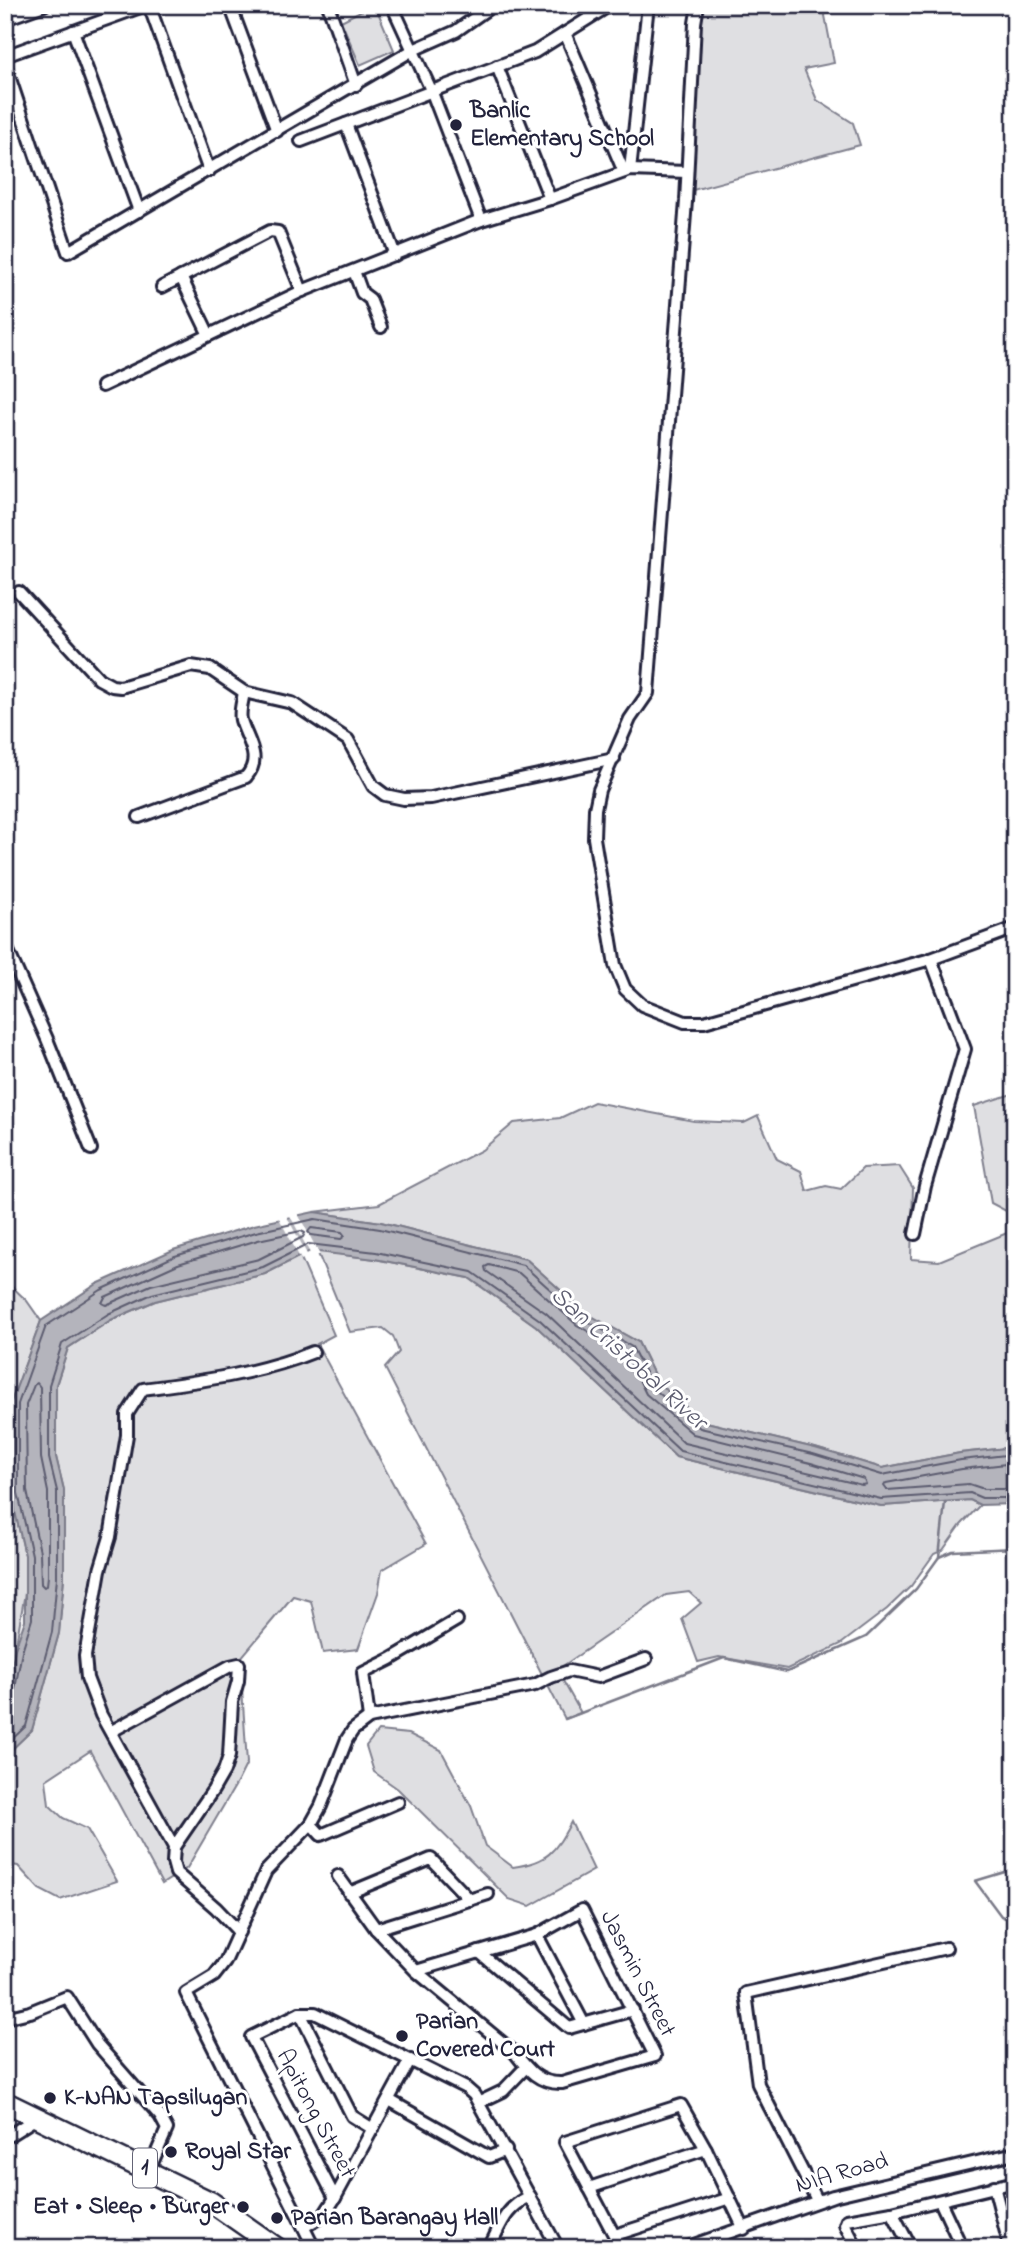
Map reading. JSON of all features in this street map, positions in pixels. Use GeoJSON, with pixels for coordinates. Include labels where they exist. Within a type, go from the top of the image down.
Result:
{"type":"FeatureCollection","features":[{"type":"Feature","properties":{"kind":"highway","name":"1"},"geometry":{"type":"LineString","coordinates":[[5,2102],[211,2202],[277,2248]]}},
{"type":"Feature","properties":{"kind":"street"},"geometry":{"type":"LineString","coordinates":[[5,19],[44,5]]}},
{"type":"Feature","properties":{"kind":"street"},"geometry":{"type":"LineString","coordinates":[[5,56],[148,5],[209,171]]}},
{"type":"Feature","properties":{"kind":"street"},"geometry":{"type":"LineString","coordinates":[[230,5],[278,131]]}},
{"type":"Feature","properties":{"kind":"street"},"geometry":{"type":"LineString","coordinates":[[328,5],[356,85]]}},
{"type":"Feature","properties":{"kind":"street"},"geometry":{"type":"LineString","coordinates":[[392,5],[431,90],[481,220]]}},
{"type":"Feature","properties":{"kind":"street"},"geometry":{"type":"LineString","coordinates":[[5,64],[68,252],[413,50],[456,31],[493,5]]}},
{"type":"Feature","properties":{"kind":"street"},"geometry":{"type":"LineString","coordinates":[[301,141],[535,51],[610,5]]}},
{"type":"Feature","properties":{"kind":"street"},"geometry":{"type":"LineString","coordinates":[[627,171],[648,5]]}},
{"type":"Feature","properties":{"kind":"street"},"geometry":{"type":"LineString","coordinates":[[698,5],[688,172],[648,692],[630,719],[599,790],[595,809],[594,838],[615,965],[625,989],[642,1005],[685,1022],[704,1022],[931,958],[1015,928]]}},
{"type":"Feature","properties":{"kind":"street"},"geometry":{"type":"LineString","coordinates":[[73,32],[139,211]]}},
{"type":"Feature","properties":{"kind":"street"},"geometry":{"type":"LineString","coordinates":[[565,33],[627,171]]}},
{"type":"Feature","properties":{"kind":"street"},"geometry":{"type":"LineString","coordinates":[[497,66],[550,199]]}},
{"type":"Feature","properties":{"kind":"street"},"geometry":{"type":"LineString","coordinates":[[346,124],[396,256]]}},
{"type":"Feature","properties":{"kind":"street"},"geometry":{"type":"LineString","coordinates":[[102,386],[302,291],[396,256],[481,220],[627,171],[688,172]]}},
{"type":"Feature","properties":{"kind":"street"},"geometry":{"type":"LineString","coordinates":[[162,287],[270,231],[278,232],[302,291]]}},
{"type":"Feature","properties":{"kind":"street"},"geometry":{"type":"LineString","coordinates":[[354,271],[362,293],[370,299],[381,327]]}},
{"type":"Feature","properties":{"kind":"street"},"geometry":{"type":"LineString","coordinates":[[181,278],[209,335]]}},
{"type":"Feature","properties":{"kind":"street"},"geometry":{"type":"LineString","coordinates":[[19,592],[99,679],[121,688],[191,666],[210,669],[244,692],[292,703],[348,740],[373,786],[385,794],[404,799],[431,798],[614,760]]}},
{"type":"Feature","properties":{"kind":"street"},"geometry":{"type":"LineString","coordinates":[[139,817],[246,777],[252,770],[254,756],[240,717],[244,692]]}},
{"type":"Feature","properties":{"kind":"street"},"geometry":{"type":"LineString","coordinates":[[5,944],[91,1149]]}},
{"type":"Feature","properties":{"kind":"street"},"geometry":{"type":"LineString","coordinates":[[915,1234],[925,1186],[965,1049],[931,958]]}},
{"type":"Feature","properties":{"kind":"street"},"geometry":{"type":"LineString","coordinates":[[174,1847],[101,1715],[87,1678],[85,1656],[100,1570],[110,1537],[127,1435],[127,1414],[143,1390],[205,1381],[280,1365],[313,1352]]}},
{"type":"Feature","properties":{"kind":"street"},"geometry":{"type":"LineString","coordinates":[[369,1718],[363,1673],[457,1619]]}},
{"type":"Feature","properties":{"kind":"street"},"geometry":{"type":"LineString","coordinates":[[314,2248],[186,1993],[214,1976],[225,1962],[266,1871],[311,1824],[321,1806],[347,1739],[353,1730],[369,1718],[535,1685],[569,1671],[598,1677],[646,1659]]}},
{"type":"Feature","properties":{"kind":"street"},"geometry":{"type":"LineString","coordinates":[[112,1731],[230,1666],[239,1664],[232,1702],[229,1756],[224,1770],[174,1847],[173,1862],[176,1873],[239,1932]]}},
{"type":"Feature","properties":{"kind":"street"},"geometry":{"type":"LineString","coordinates":[[311,1824],[321,1835],[398,1802]]}},
{"type":"Feature","properties":{"kind":"street"},"geometry":{"type":"LineString","coordinates":[[349,1893],[431,1859],[470,1900]]}},
{"type":"Feature","properties":{"kind":"street"},"geometry":{"type":"LineString","coordinates":[[338,1876],[376,1929],[416,1970],[515,2053],[526,2067],[503,2091],[480,2102]]}},
{"type":"Feature","properties":{"kind":"street"},"geometry":{"type":"LineString","coordinates":[[376,1929],[488,1894]]}},
{"type":"Feature","properties":{"kind":"street","name":"Jasmin Street"},"geometry":{"type":"LineString","coordinates":[[526,2067],[541,2080],[551,2083],[655,2056],[582,1910],[537,1935]]}},
{"type":"Feature","properties":{"kind":"street"},"geometry":{"type":"LineString","coordinates":[[416,1970],[537,1935],[584,2024]]}},
{"type":"Feature","properties":{"kind":"street"},"geometry":{"type":"LineString","coordinates":[[817,2200],[758,2084],[746,1993],[946,1948]]}},
{"type":"Feature","properties":{"kind":"street"},"geometry":{"type":"LineString","coordinates":[[479,1952],[569,2028],[633,2010]]}},
{"type":"Feature","properties":{"kind":"street"},"geometry":{"type":"LineString","coordinates":[[5,2018],[30,2012],[67,1997],[97,2044],[160,2116],[167,2129],[149,2170]]}},
{"type":"Feature","properties":{"kind":"street"},"geometry":{"type":"LineString","coordinates":[[300,2013],[352,2116],[373,2129]]}},
{"type":"Feature","properties":{"kind":"street","name":"Apitong Street"},"geometry":{"type":"LineString","coordinates":[[335,2198],[251,2037],[300,2013],[315,2013],[410,2060]]}},
{"type":"Feature","properties":{"kind":"street"},"geometry":{"type":"LineString","coordinates":[[304,2227],[324,2216],[410,2060],[466,2088],[480,2102],[558,2248]]}},
{"type":"Feature","properties":{"kind":"street"},"geometry":{"type":"LineString","coordinates":[[388,2100],[489,2157],[506,2150]]}},
{"type":"Feature","properties":{"kind":"street"},"geometry":{"type":"LineString","coordinates":[[621,2248],[565,2143],[681,2105],[706,2149],[744,2229]]}},
{"type":"Feature","properties":{"kind":"street"},"geometry":{"type":"LineString","coordinates":[[5,2138],[38,2117]]}},
{"type":"Feature","properties":{"kind":"street"},"geometry":{"type":"LineString","coordinates":[[589,2188],[706,2149]]}},
{"type":"Feature","properties":{"kind":"street","name":"NIA Road"},"geometry":{"type":"LineString","coordinates":[[685,2248],[744,2229],[817,2200],[1015,2152]]}},
{"type":"Feature","properties":{"kind":"street"},"geometry":{"type":"LineString","coordinates":[[857,2248],[845,2225],[846,2221],[1015,2182]]}},
{"type":"Feature","properties":{"kind":"street"},"geometry":{"type":"LineString","coordinates":[[994,2186],[1010,2248]]}},
{"type":"Feature","properties":{"kind":"street"},"geometry":{"type":"LineString","coordinates":[[489,2248],[509,2210],[530,2196]]}},
{"type":"Feature","properties":{"kind":"street"},"geometry":{"type":"LineString","coordinates":[[615,2235],[730,2198]]}},
{"type":"Feature","properties":{"kind":"street"},"geometry":{"type":"LineString","coordinates":[[940,2201],[962,2248]]}},
{"type":"Feature","properties":{"kind":"street"},"geometry":{"type":"LineString","coordinates":[[892,2212],[911,2248]]}},
{"type":"Feature","properties":{"kind":"shaded area"},"geometry":{"type":"Polygon","coordinates":[[[375,5],[394,50],[360,65],[341,21],[375,5]]]}},
{"type":"Feature","properties":{"kind":"shaded area"},"geometry":{"type":"Polygon","coordinates":[[[702,5],[823,5],[834,63],[804,69],[817,100],[853,123],[860,145],[693,190],[697,22],[702,5]]]}},
{"type":"Feature","properties":{"kind":"shaded area"},"geometry":{"type":"Polygon","coordinates":[[[1015,1093],[1015,1447],[960,1453],[882,1468],[815,1448],[702,1421],[658,1383],[638,1342],[586,1313],[526,1259],[381,1222],[314,1212],[379,1204],[482,1150],[514,1123],[560,1118],[594,1102],[694,1121],[744,1123],[758,1116],[777,1159],[801,1171],[807,1191],[826,1186],[841,1189],[863,1168],[899,1166],[913,1188],[911,1259],[939,1261],[1012,1231],[1012,1214],[991,1203],[974,1106],[1015,1093]]]}},
{"type":"Feature","properties":{"kind":"shaded area"},"geometry":{"type":"Polygon","coordinates":[[[317,1251],[375,1259],[469,1278],[536,1326],[676,1457],[881,1506],[970,1500],[980,1505],[943,1550],[934,1554],[911,1586],[887,1609],[841,1644],[787,1669],[719,1657],[698,1662],[682,1619],[701,1603],[689,1592],[666,1595],[557,1670],[581,1713],[565,1719],[385,1368],[399,1352],[393,1336],[383,1328],[350,1332],[317,1251]]]}},
{"type":"Feature","properties":{"kind":"shaded area"},"geometry":{"type":"Polygon","coordinates":[[[300,1256],[334,1335],[317,1344],[426,1544],[382,1570],[378,1593],[358,1649],[323,1653],[311,1601],[293,1596],[240,1659],[247,1763],[187,1868],[162,1884],[90,1751],[46,1780],[49,1805],[63,1818],[87,1829],[117,1881],[60,1900],[39,1889],[18,1866],[5,1864],[5,1756],[32,1730],[59,1633],[64,1577],[64,1490],[56,1457],[56,1385],[68,1348],[111,1320],[155,1301],[265,1274],[300,1256]]]}},
{"type":"Feature","properties":{"kind":"shaded area"},"geometry":{"type":"Polygon","coordinates":[[[5,1280],[27,1301],[41,1321],[11,1402],[11,1494],[25,1555],[25,1593],[5,1707],[5,1280]]]}},
{"type":"Feature","properties":{"kind":"shaded area"},"geometry":{"type":"Polygon","coordinates":[[[378,1731],[409,1734],[441,1750],[471,1806],[485,1846],[513,1867],[535,1862],[549,1854],[571,1822],[594,1870],[530,1906],[509,1899],[398,1789],[374,1772],[366,1746],[378,1731]]]}},
{"type":"Feature","properties":{"kind":"water","name":"San Cristobal River"},"geometry":{"type":"Polygon","coordinates":[[[314,1212],[381,1222],[526,1259],[586,1313],[638,1342],[658,1383],[702,1421],[815,1448],[882,1468],[960,1453],[1015,1447],[1015,1504],[980,1505],[970,1500],[881,1506],[676,1457],[536,1326],[469,1278],[375,1259],[310,1251],[265,1274],[155,1301],[111,1320],[68,1348],[56,1385],[56,1457],[64,1490],[64,1577],[59,1633],[32,1730],[5,1756],[5,1707],[15,1649],[25,1620],[25,1555],[11,1494],[11,1402],[41,1321],[97,1284],[173,1250],[254,1225],[314,1212]]]}},
{"type":"Feature","properties":{"kind":"pier"},"geometry":{"type":"Polygon","coordinates":[[[297,1212],[320,1255],[311,1255],[289,1214],[297,1212]]]}},
{"type":"Feature","properties":{"kind":"pier"},"geometry":{"type":"Polygon","coordinates":[[[286,1215],[308,1256],[301,1260],[279,1218],[286,1215]]]}},
{"type":"Feature","properties":{"kind":"waterway"},"geometry":{"type":"LineString","coordinates":[[565,1719],[724,1658],[787,1672],[866,1637],[916,1589],[939,1557],[945,1502]]}},
{"type":"Feature","properties":{"kind":"waterway"},"geometry":{"type":"LineString","coordinates":[[939,1557],[953,1551],[1015,1548]]}},
{"type":"Feature","properties":{"kind":"waterway"},"geometry":{"type":"LineString","coordinates":[[1015,1869],[975,1881],[1001,1916],[1015,1922]]}},
{"type":"Feature","properties":{"kind":"place","name":"Banlic Elementary School"},"geometry":{"type":"Point","coordinates":[456,125]}},
{"type":"Feature","properties":{"kind":"place","name":"Parian Covered Court"},"geometry":{"type":"Point","coordinates":[402,2036]}},
{"type":"Feature","properties":{"kind":"place","name":"K-NAN Tapsilugan"},"geometry":{"type":"Point","coordinates":[50,2098]}},
{"type":"Feature","properties":{"kind":"place","name":"Royal Star"},"geometry":{"type":"Point","coordinates":[171,2152]}},
{"type":"Feature","properties":{"kind":"place","name":"Eat • Sleep • Burger"},"geometry":{"type":"Point","coordinates":[243,2207]}},
{"type":"Feature","properties":{"kind":"place","name":"Parian Barangay Hall"},"geometry":{"type":"Point","coordinates":[277,2218]}}]}
